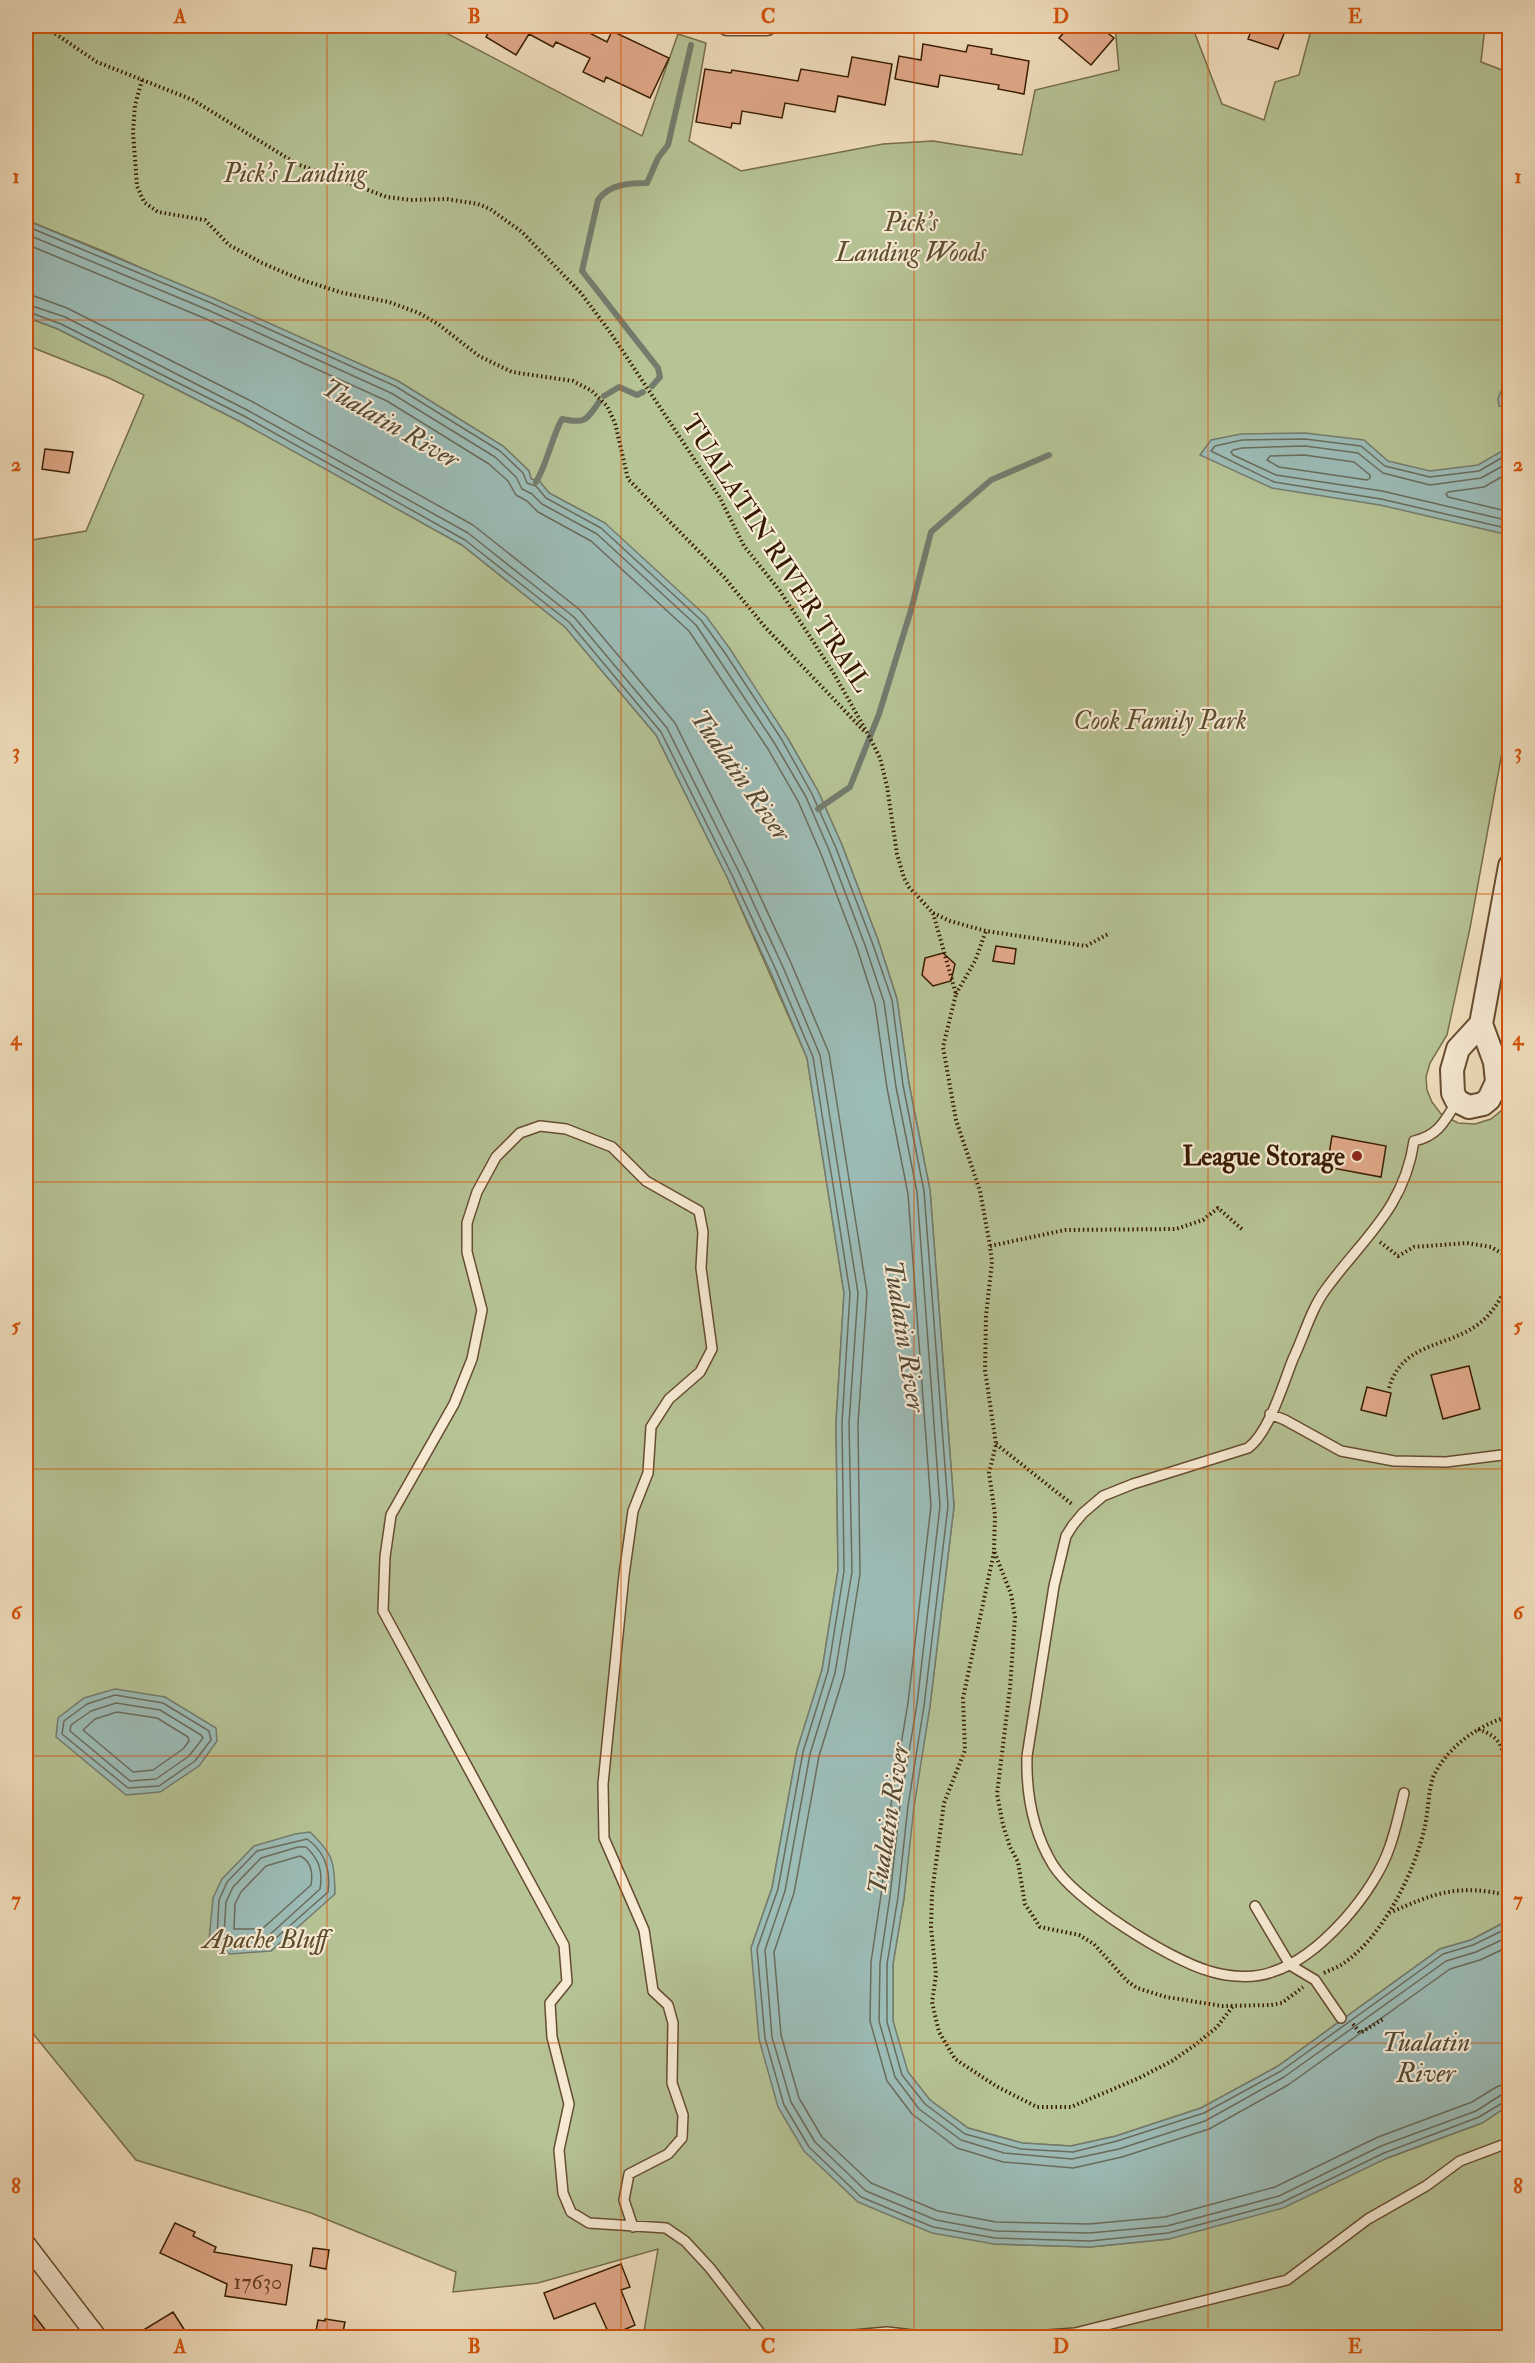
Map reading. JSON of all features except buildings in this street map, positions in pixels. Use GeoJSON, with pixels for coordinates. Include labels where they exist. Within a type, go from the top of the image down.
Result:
{"type":"FeatureCollection","features":[{"type":"Feature","properties":{"kind":"street"},"geometry":{"type":"LineString","coordinates":[[727,26],[767,26]]}},
{"type":"Feature","properties":{"kind":"street"},"geometry":{"type":"LineString","coordinates":[[1481,1024],[1464,1041],[1454,1060],[1452,1082],[1457,1101],[1469,1107],[1483,1104],[1490,1099],[1497,1082],[1496,1062],[1481,1024],[1509,866]]}},
{"type":"Feature","properties":{"kind":"street"},"geometry":{"type":"LineString","coordinates":[[26,2244],[98,2337]]}},
{"type":"Feature","properties":{"kind":"lane"},"geometry":{"type":"LineString","coordinates":[[1404,1793],[1390,1846],[1370,1888],[1327,1937],[1290,1965],[1272,1973],[1252,1976],[1232,1975],[1209,1971],[1175,1956],[1104,1912],[1063,1878],[1045,1849],[1032,1812],[1026,1774],[1027,1756],[1054,1586],[1066,1536],[1083,1513],[1102,1496],[1248,1448],[1257,1441],[1322,1297],[1371,1234],[1401,1188],[1414,1141],[1430,1137],[1440,1130],[1457,1101]]}},
{"type":"Feature","properties":{"kind":"lane"},"geometry":{"type":"LineString","coordinates":[[633,2227],[624,2200],[629,2174],[668,2154],[682,2138],[683,2115],[672,2083],[674,2023],[668,2005],[653,1991],[644,1930],[604,1838],[603,1784],[624,1575],[633,1511],[648,1473],[651,1428],[669,1399],[700,1372],[712,1348],[701,1268],[704,1232],[699,1211],[646,1181],[612,1147],[566,1129],[540,1126],[520,1133],[496,1157],[477,1192],[466,1223],[467,1252],[482,1310],[472,1359],[454,1404],[391,1515],[385,1557],[383,1611],[564,1945],[567,1982],[550,2002],[552,2037],[569,2104],[559,2150],[563,2193],[572,2212],[589,2223],[633,2227],[666,2228],[685,2241],[710,2268],[764,2337]]}},
{"type":"Feature","properties":{"kind":"lane"},"geometry":{"type":"LineString","coordinates":[[1270,1414],[1286,1420],[1341,1451],[1394,1461],[1446,1462],[1509,1454]]}},
{"type":"Feature","properties":{"kind":"lane"},"geometry":{"type":"LineString","coordinates":[[1255,1906],[1290,1965],[1315,1980],[1345,2018]]}},
{"type":"Feature","properties":{"kind":"lane"},"geometry":{"type":"LineString","coordinates":[[1005,2337],[1075,2333],[1287,2280],[1368,2219],[1426,2186],[1460,2161],[1505,2144],[1509,2146]]}},
{"type":"Feature","properties":{"kind":"lane"},"geometry":{"type":"LineString","coordinates":[[820,2337],[887,2332],[938,2337]]}},
{"type":"Feature","properties":{"kind":"path","name":"TUALATIN RIVER TRAIL"},"geometry":{"type":"LineString","coordinates":[[44,26],[97,62],[193,100],[297,165],[387,197],[411,200],[447,199],[477,204],[490,209],[522,232],[581,293],[610,332],[720,498],[744,546],[780,591],[827,662],[869,736],[880,758],[887,786],[897,854],[904,878],[909,887],[933,913],[956,994],[943,1047],[956,1120],[980,1191],[990,1246],[992,1262],[986,1316],[985,1370],[996,1444],[989,1473],[995,1515],[994,1551],[1011,1594],[1015,1617],[1010,1688],[997,1794],[1003,1825],[1018,1862],[1025,1905],[1040,1927],[1078,1935],[1094,1944],[1126,1981],[1137,1988],[1166,1997],[1234,2006],[1282,2003],[1351,1957],[1389,1913],[1400,1894],[1422,1842],[1434,1773],[1457,1745],[1477,1729],[1509,1716]]}},
{"type":"Feature","properties":{"kind":"path"},"geometry":{"type":"LineString","coordinates":[[142,80],[135,105],[133,132],[137,186],[144,202],[158,212],[205,220],[229,244],[262,263],[302,280],[389,302],[419,313],[438,324],[479,356],[512,372],[573,381],[592,391],[607,406],[615,423],[628,479],[724,577],[765,627],[869,736]]}},
{"type":"Feature","properties":{"kind":"path"},"geometry":{"type":"LineString","coordinates":[[933,913],[986,931],[1086,946],[1110,933]]}},
{"type":"Feature","properties":{"kind":"path"},"geometry":{"type":"LineString","coordinates":[[956,994],[975,961],[986,931]]}},
{"type":"Feature","properties":{"kind":"path"},"geometry":{"type":"LineString","coordinates":[[990,1246],[1065,1230],[1176,1229],[1203,1220],[1218,1208],[1243,1230]]}},
{"type":"Feature","properties":{"kind":"path"},"geometry":{"type":"LineString","coordinates":[[1371,1234],[1398,1256],[1414,1247],[1467,1243],[1491,1247],[1509,1258]]}},
{"type":"Feature","properties":{"kind":"path"},"geometry":{"type":"LineString","coordinates":[[1389,1388],[1393,1375],[1407,1358],[1470,1330],[1489,1315],[1509,1282]]}},
{"type":"Feature","properties":{"kind":"path"},"geometry":{"type":"LineString","coordinates":[[996,1444],[1083,1513]]}},
{"type":"Feature","properties":{"kind":"path"},"geometry":{"type":"LineString","coordinates":[[994,1551],[963,1698],[965,1750],[944,1803],[932,1893],[931,1927],[936,1975],[932,2002],[939,2032],[955,2059],[996,2086],[1037,2107],[1071,2107],[1139,2079],[1172,2061],[1217,2027],[1234,2006]]}},
{"type":"Feature","properties":{"kind":"path"},"geometry":{"type":"LineString","coordinates":[[1477,1729],[1497,1739],[1502,1745],[1506,1769]]}},
{"type":"Feature","properties":{"kind":"path"},"geometry":{"type":"LineString","coordinates":[[1389,1913],[1428,1896],[1449,1891],[1484,1891],[1509,1896]]}},
{"type":"Feature","properties":{"kind":"path"},"geometry":{"type":"LineString","coordinates":[[1345,2018],[1360,2033],[1385,2018]]}},
{"type":"Feature","properties":{"kind":"green space","name":"Cook Family Park"},"geometry":{"type":"Polygon","coordinates":[[[26,26],[433,26],[642,136],[678,34],[706,43],[689,141],[741,171],[883,144],[933,141],[1022,155],[1035,90],[1119,70],[1115,26],[1192,26],[1222,104],[1264,120],[1275,82],[1299,75],[1312,26],[1485,26],[1481,62],[1510,73],[1509,714],[1470,928],[1447,1035],[1430,1063],[1426,1077],[1427,1090],[1432,1102],[1441,1114],[1458,1123],[1475,1124],[1491,1119],[1502,1110],[1509,1099],[1509,1920],[1471,1940],[1440,1949],[1278,2066],[1201,2108],[1116,2136],[1071,2146],[1022,2143],[968,2128],[930,2100],[905,2069],[893,2021],[893,1964],[904,1898],[913,1807],[930,1706],[954,1506],[930,1190],[909,1084],[897,999],[878,940],[842,845],[818,791],[787,737],[605,523],[549,493],[540,482],[531,479],[529,471],[503,446],[398,381],[103,251],[26,220],[26,26]]]}},
{"type":"Feature","properties":{"kind":"green space","name":"Apache Bluff"},"geometry":{"type":"Polygon","coordinates":[[[26,317],[58,329],[241,422],[462,545],[565,627],[656,735],[727,877],[807,1058],[844,1293],[836,1423],[838,1570],[822,1670],[797,1751],[772,1888],[751,1948],[994,2244],[1090,2247],[1169,2239],[1482,2123],[1509,2105],[1509,2337],[643,2337],[658,2249],[538,2283],[453,2292],[456,2272],[311,2213],[136,2160],[26,2025],[26,541],[86,531],[144,395],[109,378],[26,345],[26,317]]]}},
{"type":"Feature","properties":{"kind":"water","name":"Tualatin River"},"geometry":{"type":"Polygon","coordinates":[[[26,220],[213,298],[398,381],[503,446],[529,471],[531,479],[535,480],[539,474],[540,482],[549,493],[605,523],[706,616],[787,737],[818,791],[842,845],[878,940],[897,999],[909,1084],[930,1190],[954,1506],[930,1706],[893,1964],[893,2021],[908,2072],[930,2100],[968,2128],[1022,2143],[1071,2146],[1116,2136],[1201,2108],[1278,2066],[1440,1949],[1471,1940],[1509,1920],[1509,2105],[1482,2123],[1387,2158],[1283,2208],[1169,2239],[1090,2247],[994,2244],[932,2233],[858,2202],[804,2151],[778,2107],[759,2039],[751,1948],[772,1888],[797,1750],[822,1670],[838,1570],[836,1423],[844,1293],[807,1058],[727,877],[656,735],[565,627],[462,545],[241,422],[58,329],[26,317],[26,220]]]}},
{"type":"Feature","properties":{"kind":"water"},"geometry":{"type":"Polygon","coordinates":[[[1509,350],[1509,408],[1499,406],[1498,398],[1503,387],[1502,377],[1509,350]]]}},
{"type":"Feature","properties":{"kind":"water"},"geometry":{"type":"Polygon","coordinates":[[[1305,433],[1364,440],[1388,461],[1430,471],[1478,465],[1509,447],[1509,535],[1380,505],[1272,488],[1200,455],[1211,440],[1241,434],[1305,433]]]}},
{"type":"Feature","properties":{"kind":"water"},"geometry":{"type":"Polygon","coordinates":[[[115,1689],[165,1697],[216,1728],[217,1741],[199,1766],[160,1792],[126,1795],[56,1737],[58,1718],[84,1698],[115,1689]]]}},
{"type":"Feature","properties":{"kind":"water"},"geometry":{"type":"Polygon","coordinates":[[[310,1832],[324,1847],[331,1859],[335,1894],[271,1951],[230,1954],[209,1940],[213,1898],[222,1879],[254,1846],[310,1832]]]}},
{"type":"Feature","properties":{"kind":"waterway"},"geometry":{"type":"LineString","coordinates":[[652,386],[660,377],[658,368],[582,271],[598,200],[614,188],[627,184],[647,183],[658,158],[668,145],[691,45]]}},
{"type":"Feature","properties":{"kind":"waterway"},"geometry":{"type":"LineString","coordinates":[[604,396],[619,387],[637,395],[643,392]]}},
{"type":"Feature","properties":{"kind":"waterway"},"geometry":{"type":"LineString","coordinates":[[536,482],[562,419],[581,421],[599,402]]}},
{"type":"Feature","properties":{"kind":"waterway"},"geometry":{"type":"LineString","coordinates":[[818,809],[850,787],[879,714],[911,610],[931,532],[991,480],[1049,455]]}},
{"type":"Feature","properties":{"kind":"place","name":"League Storage"},"geometry":{"type":"Point","coordinates":[1357,1156]}},
{"type":"Feature","properties":{"kind":"park label","name":"Pick's Landing"},"geometry":{"type":"Point","coordinates":[295,173]}},
{"type":"Feature","properties":{"kind":"park label","name":"Pick's Landing Woods"},"geometry":{"type":"Point","coordinates":[911,237]}}]}
